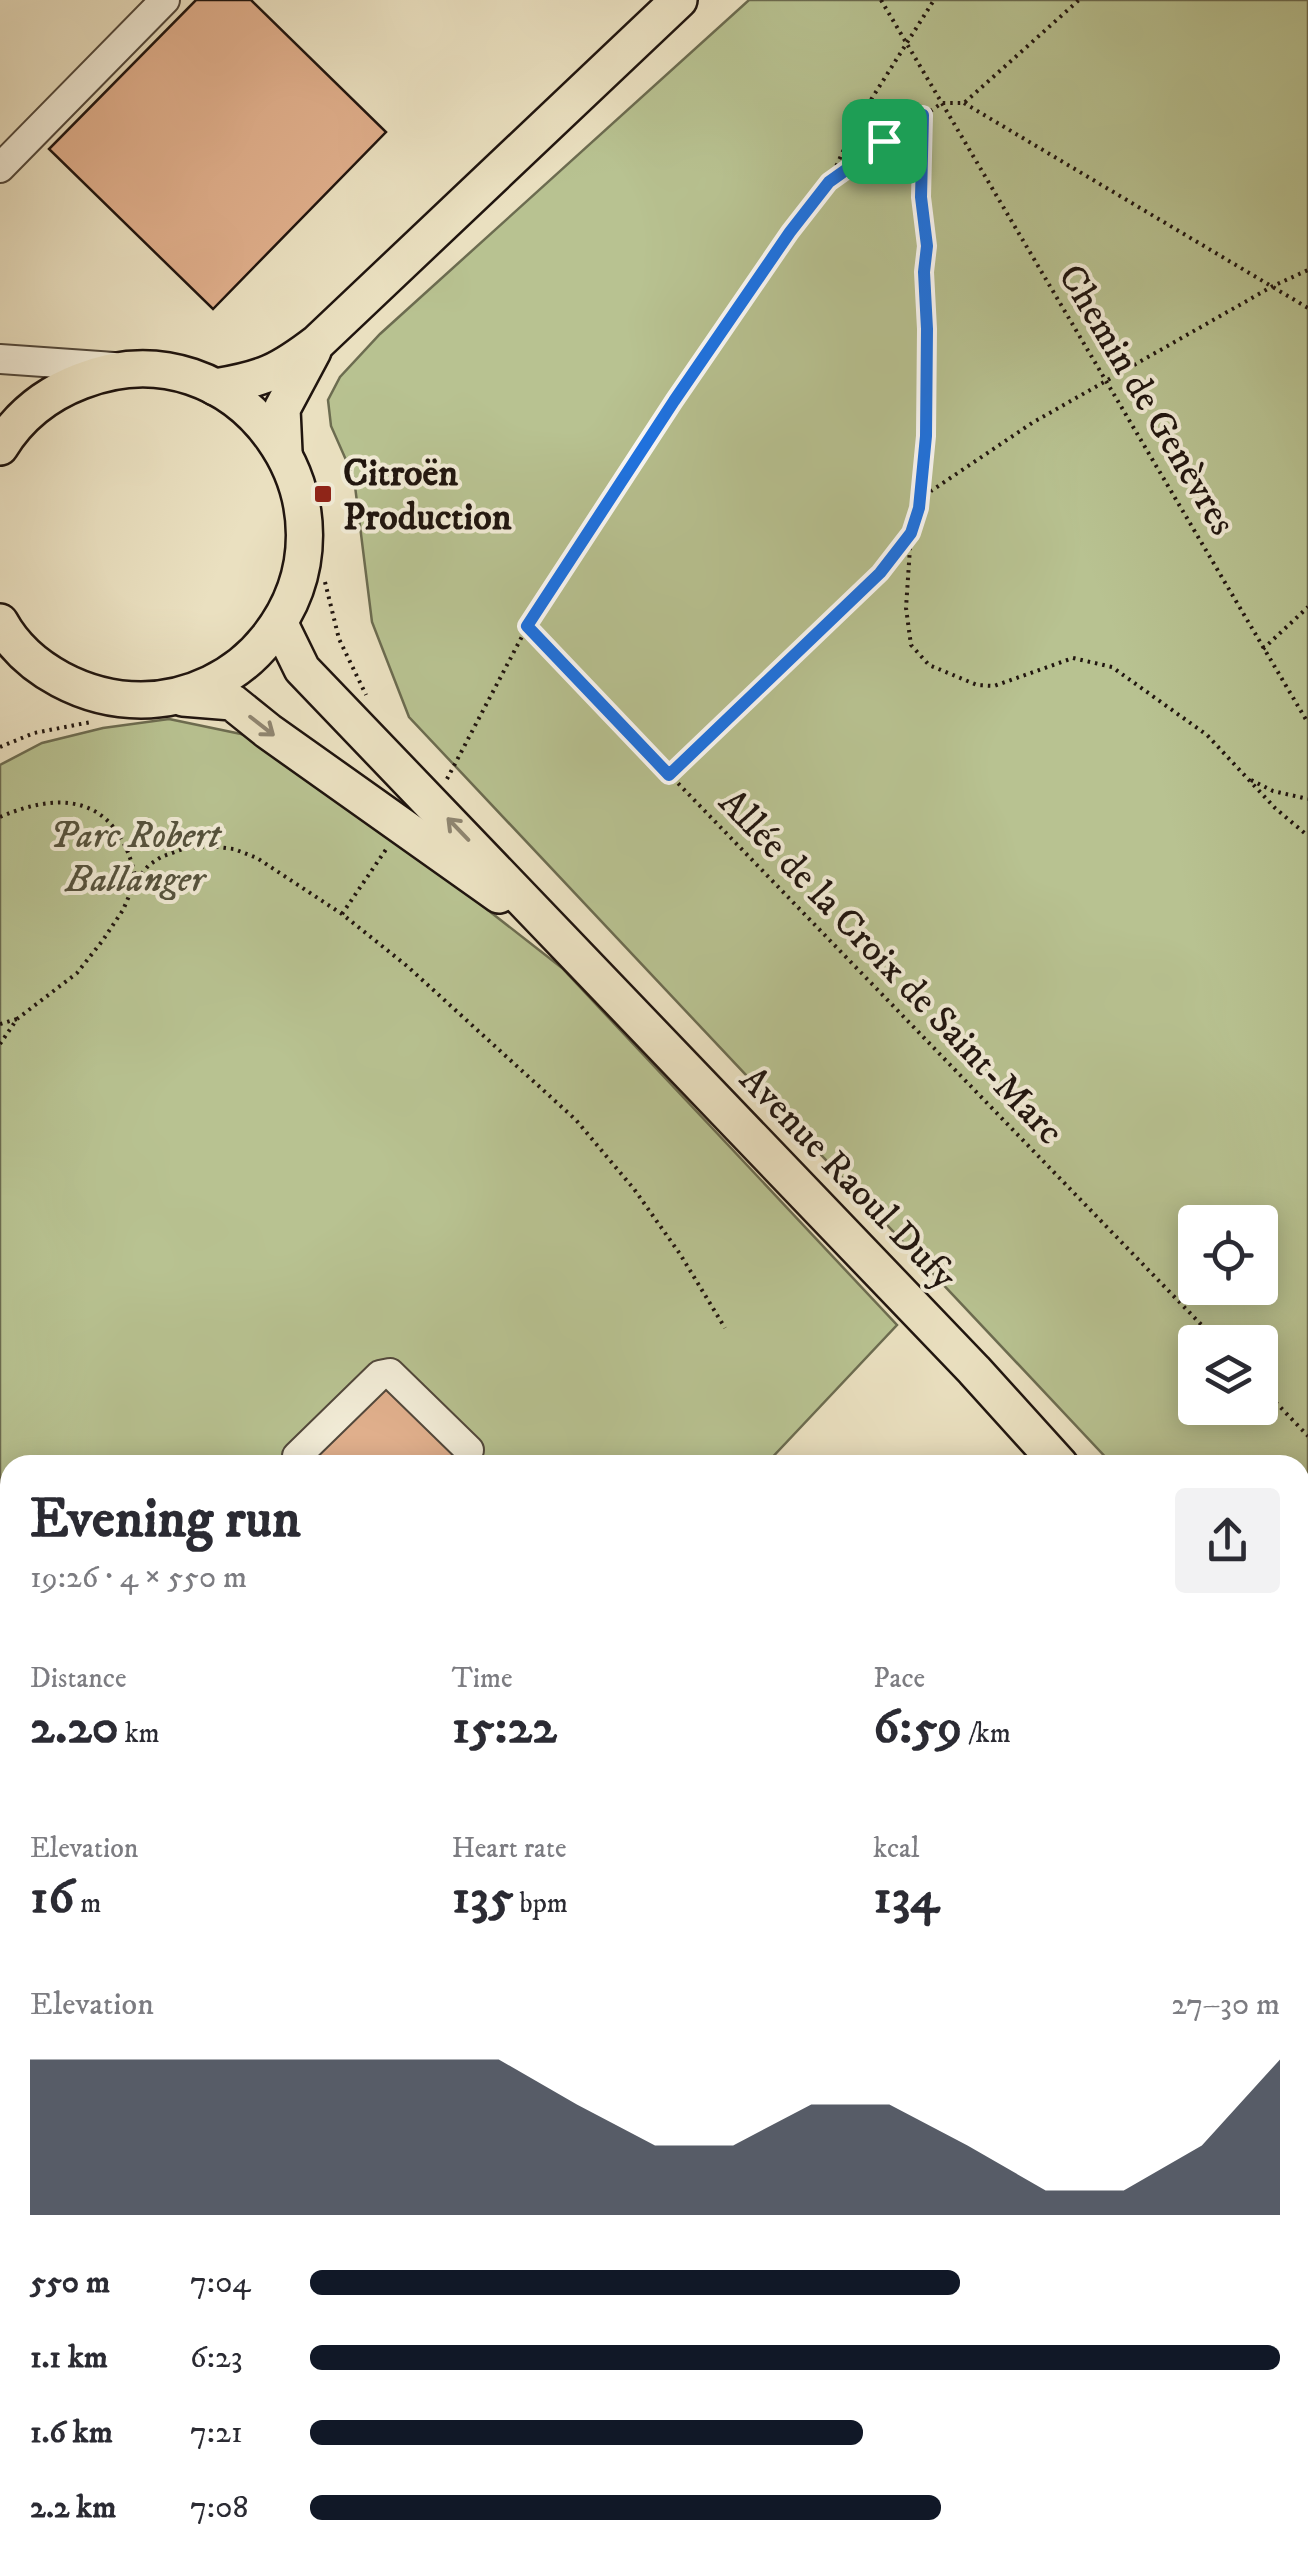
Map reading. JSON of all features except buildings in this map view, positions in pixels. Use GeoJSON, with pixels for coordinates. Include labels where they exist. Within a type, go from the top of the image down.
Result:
{"type":"FeatureCollection","features":[{"type":"Feature","properties":{"kind":"main road"},"geometry":{"type":"LineString","coordinates":[[215,387],[256,380],[284,368],[318,342],[679,0]]}},
{"type":"Feature","properties":{"kind":"main road"},"geometry":{"type":"LineString","coordinates":[[0,622],[13,657],[80,689],[126,699],[172,697],[204,687],[234,671],[259,650],[294,598],[302,569],[306,539],[304,508],[284,452],[282,408],[318,342]]}},
{"type":"Feature","properties":{"kind":"main road"},"geometry":{"type":"LineString","coordinates":[[0,447],[34,406],[63,387],[96,374],[131,369],[174,372],[215,387],[254,415],[284,452]]}},
{"type":"Feature","properties":{"kind":"main road","name":"Avenue Raoul Dufy"},"geometry":{"type":"LineString","coordinates":[[280,624],[302,669],[961,1356],[1051,1455]]}},
{"type":"Feature","properties":{"kind":"main road","name":"Avenue Raoul Dufy"},"geometry":{"type":"LineString","coordinates":[[172,697],[232,702],[574,950]]}},
{"type":"Feature","properties":{"kind":"street"},"geometry":{"type":"LineString","coordinates":[[0,168],[164,0]]}},
{"type":"Feature","properties":{"kind":"street"},"geometry":{"type":"LineString","coordinates":[[0,359],[131,369]]}},
{"type":"Feature","properties":{"kind":"street"},"geometry":{"type":"LineString","coordinates":[[298,1455],[380,1375],[390,1373],[469,1450]]}},
{"type":"Feature","properties":{"kind":"path","name":"Chemin de Genèvres"},"geometry":{"type":"LineString","coordinates":[[881,0],[1308,723]]}},
{"type":"Feature","properties":{"kind":"path"},"geometry":{"type":"LineString","coordinates":[[443,788],[527,626],[749,288],[829,182],[856,124],[934,0]]}},
{"type":"Feature","properties":{"kind":"path"},"geometry":{"type":"LineString","coordinates":[[964,103],[1079,0]]}},
{"type":"Feature","properties":{"kind":"path"},"geometry":{"type":"LineString","coordinates":[[829,182],[942,103],[964,103],[1308,308]]}},
{"type":"Feature","properties":{"kind":"path"},"geometry":{"type":"LineString","coordinates":[[923,115],[926,436],[919,508],[911,533],[906,608],[911,645],[929,666],[977,685],[994,686],[1073,658],[1112,668],[1207,735],[1308,836]]}},
{"type":"Feature","properties":{"kind":"path"},"geometry":{"type":"LineString","coordinates":[[919,508],[931,491],[1032,423],[1308,270]]}},
{"type":"Feature","properties":{"kind":"path"},"geometry":{"type":"LineString","coordinates":[[669,775],[868,585],[911,533]]}},
{"type":"Feature","properties":{"kind":"path"},"geometry":{"type":"LineString","coordinates":[[325,582],[338,639],[367,698]]}},
{"type":"Feature","properties":{"kind":"path"},"geometry":{"type":"LineString","coordinates":[[1263,650],[1308,607]]}},
{"type":"Feature","properties":{"kind":"path","name":"Allée de la Croix de Saint-Marc"},"geometry":{"type":"LineString","coordinates":[[527,626],[1202,1325]]}},
{"type":"Feature","properties":{"kind":"path"},"geometry":{"type":"LineString","coordinates":[[1246,778],[1272,791],[1308,799]]}},
{"type":"Feature","properties":{"kind":"path"},"geometry":{"type":"LineString","coordinates":[[0,817],[34,803],[67,803],[93,809],[116,825],[131,855],[136,880]]}},
{"type":"Feature","properties":{"kind":"path"},"geometry":{"type":"LineString","coordinates":[[0,1044],[17,1019],[77,973],[123,910],[136,880],[160,857],[210,846],[234,849],[257,858],[342,914],[407,966],[576,1120],[645,1205],[725,1328]]}},
{"type":"Feature","properties":{"kind":"path"},"geometry":{"type":"LineString","coordinates":[[342,914],[380,860]]}},
{"type":"Feature","properties":{"kind":"path"},"geometry":{"type":"LineString","coordinates":[[0,1024],[17,1019]]}},
{"type":"Feature","properties":{"kind":"path"},"geometry":{"type":"LineString","coordinates":[[1278,1405],[1308,1436]]}},
{"type":"Feature","properties":{"kind":"green space"},"geometry":{"type":"Polygon","coordinates":[[[749,0],[1308,0],[1308,1455],[1104,1455],[409,717],[372,622],[354,478],[331,426],[328,400],[340,377],[380,334],[749,0]]]}},
{"type":"Feature","properties":{"kind":"green space","name":"Parc Robert Ballanger"},"geometry":{"type":"Polygon","coordinates":[[[169,719],[241,734],[300,763],[562,968],[897,1325],[774,1455],[0,1455],[0,765],[42,743],[103,728],[169,719]]]}},
{"type":"Feature","properties":{"kind":"place","name":"Citroën Production"},"geometry":{"type":"Point","coordinates":[323,494]}},
{"type":"Feature","properties":{"kind":"route"},"geometry":{"type":"LineString","coordinates":[[923,115],[926,436],[919,508],[911,533],[880,573],[834,620],[669,775],[527,626],[749,288],[790,232],[829,182],[884,141],[923,115]]}}]}
